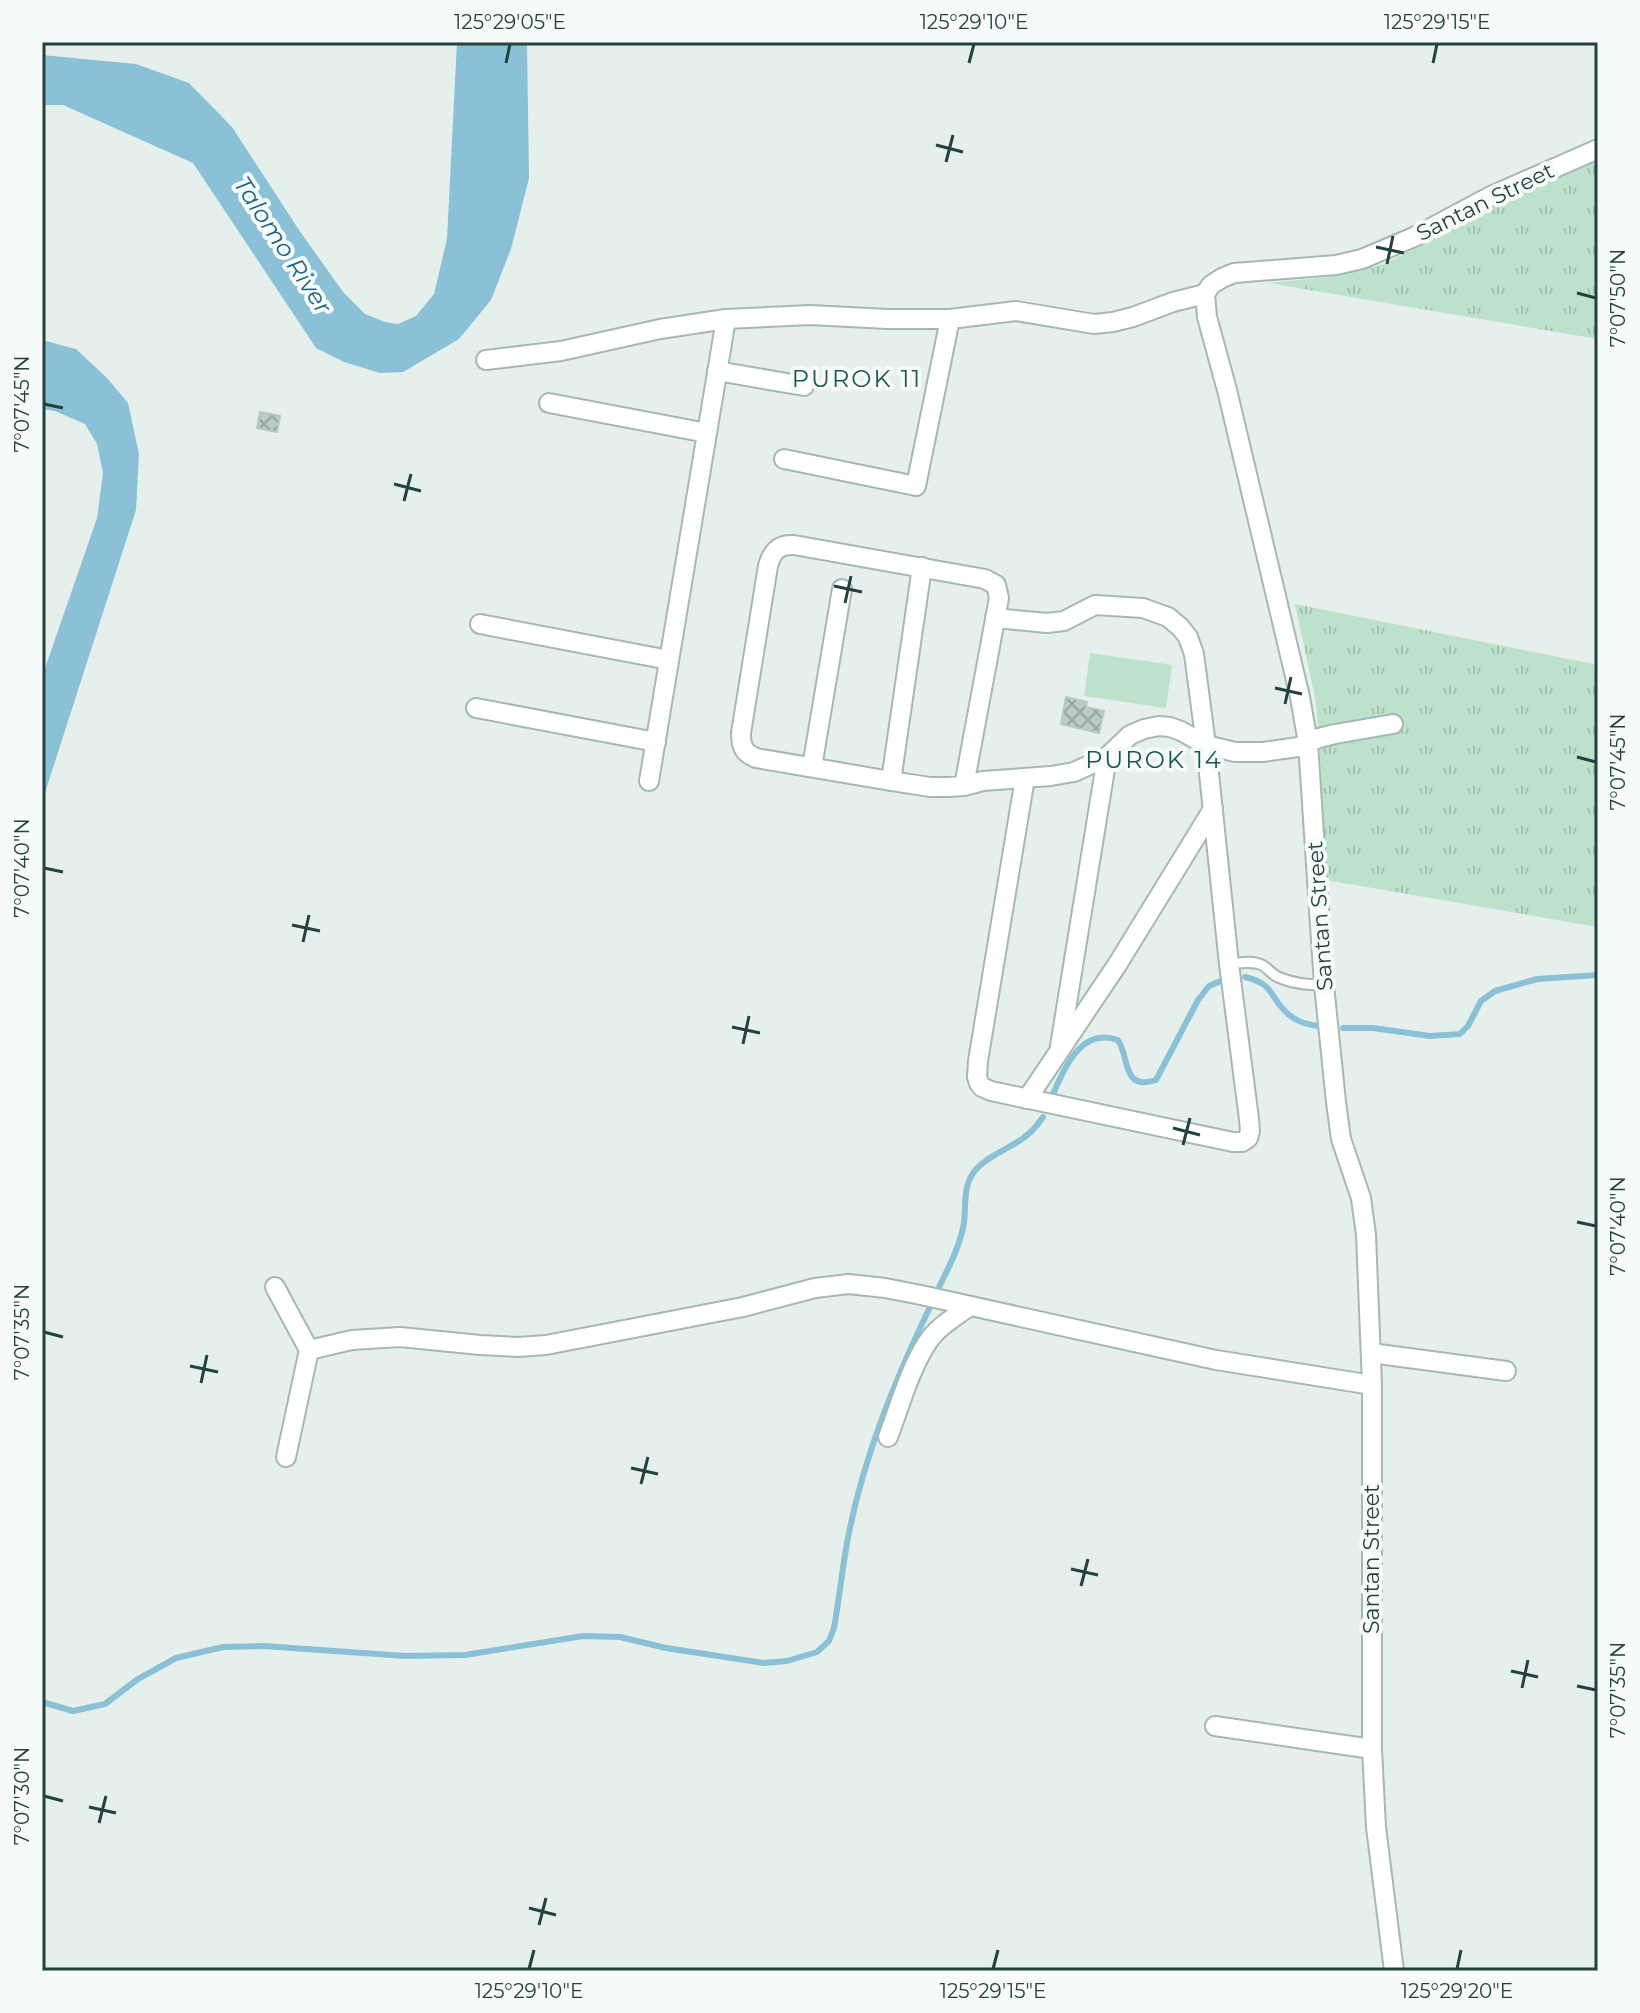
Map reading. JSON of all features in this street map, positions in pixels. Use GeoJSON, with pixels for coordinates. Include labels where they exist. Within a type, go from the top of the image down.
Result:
{"type":"FeatureCollection","features":[{"type":"Feature","properties":{"kind":"street","name":"Santan Street"},"geometry":{"type":"LineString","coordinates":[[1394,1971],[1376,1827],[1372,1749],[1372,1385],[1366,1235],[1361,1198],[1341,1139],[1324,985],[1308,743],[1291,655],[1207,317],[1205,294],[1211,285],[1234,273],[1336,265],[1362,259],[1414,237],[1491,196],[1598,149]]}},
{"type":"Feature","properties":{"kind":"street"},"geometry":{"type":"LineString","coordinates":[[486,360],[561,351],[660,329],[726,319],[810,315],[950,319],[1016,311],[1094,324],[1133,317],[1205,294]]}},
{"type":"Feature","properties":{"kind":"street"},"geometry":{"type":"LineString","coordinates":[[649,781],[726,319]]}},
{"type":"Feature","properties":{"kind":"street"},"geometry":{"type":"LineString","coordinates":[[784,459],[916,486],[950,319]]}},
{"type":"Feature","properties":{"kind":"street"},"geometry":{"type":"LineString","coordinates":[[717,371],[804,386]]}},
{"type":"Feature","properties":{"kind":"street"},"geometry":{"type":"LineString","coordinates":[[549,403],[707,433]]}},
{"type":"Feature","properties":{"kind":"street"},"geometry":{"type":"LineString","coordinates":[[964,786],[999,590],[993,581],[794,545],[786,544],[778,548],[771,555],[768,566],[741,743],[748,755],[756,758],[930,787],[964,786],[983,781],[1074,772],[1107,757],[1130,735],[1159,726],[1181,731],[1206,745],[1235,752],[1263,752],[1285,750],[1335,734],[1393,724]]}},
{"type":"Feature","properties":{"kind":"street"},"geometry":{"type":"LineString","coordinates":[[891,781],[922,567]]}},
{"type":"Feature","properties":{"kind":"street"},"geometry":{"type":"LineString","coordinates":[[812,767],[842,589]]}},
{"type":"Feature","properties":{"kind":"street"},"geometry":{"type":"LineString","coordinates":[[995,618],[1047,623],[1064,621],[1095,605],[1143,608],[1168,617],[1188,637],[1194,654],[1206,745],[1249,1119],[1248,1138],[1242,1142],[1027,1099],[982,1087],[977,1077],[1025,778]]}},
{"type":"Feature","properties":{"kind":"street"},"geometry":{"type":"LineString","coordinates":[[480,624],[669,660]]}},
{"type":"Feature","properties":{"kind":"street"},"geometry":{"type":"LineString","coordinates":[[476,708],[656,742]]}},
{"type":"Feature","properties":{"kind":"street"},"geometry":{"type":"LineString","coordinates":[[1058,1054],[1107,757]]}},
{"type":"Feature","properties":{"kind":"street"},"geometry":{"type":"LineString","coordinates":[[1027,1099],[1156,904],[1213,809]]}},
{"type":"Feature","properties":{"kind":"street"},"geometry":{"type":"LineString","coordinates":[[309,1350],[352,1340],[400,1337],[480,1345],[546,1345],[743,1307],[815,1288],[849,1284],[885,1288],[1216,1360],[1372,1385]]}},
{"type":"Feature","properties":{"kind":"street"},"geometry":{"type":"LineString","coordinates":[[275,1287],[309,1350],[286,1457]]}},
{"type":"Feature","properties":{"kind":"street"},"geometry":{"type":"LineString","coordinates":[[888,1437],[927,1342],[941,1326],[970,1306]]}},
{"type":"Feature","properties":{"kind":"street"},"geometry":{"type":"LineString","coordinates":[[1371,1353],[1506,1371]]}},
{"type":"Feature","properties":{"kind":"street"},"geometry":{"type":"LineString","coordinates":[[1215,1726],[1372,1749]]}},
{"type":"Feature","properties":{"kind":"lane"},"geometry":{"type":"LineString","coordinates":[[1229,964],[1258,963],[1288,981],[1324,985]]}},
{"type":"Feature","properties":{"kind":"green space"},"geometry":{"type":"Polygon","coordinates":[[[1598,160],[1598,339],[1269,283],[1329,277],[1384,264],[1496,205],[1598,160]]]}},
{"type":"Feature","properties":{"kind":"green space"},"geometry":{"type":"Polygon","coordinates":[[[1295,604],[1598,665],[1598,927],[1326,880],[1316,702],[1295,604]]]}},
{"type":"Feature","properties":{"kind":"green space"},"geometry":{"type":"Polygon","coordinates":[[[1090,653],[1172,665],[1166,708],[1084,696],[1090,653]]]}},
{"type":"Feature","properties":{"kind":"water","name":"Talomo River"},"geometry":{"type":"Polygon","coordinates":[[[457,42],[527,42],[529,178],[511,249],[491,300],[459,339],[403,372],[380,373],[344,362],[316,348],[193,163],[63,105],[42,105],[42,55],[136,64],[189,83],[232,127],[343,292],[365,314],[398,324],[416,316],[434,294],[447,239],[457,42]]]}},
{"type":"Feature","properties":{"kind":"water"},"geometry":{"type":"Polygon","coordinates":[[[42,340],[76,349],[107,378],[128,403],[139,454],[136,510],[42,802],[42,677],[97,518],[103,473],[97,444],[85,424],[42,409],[42,340]]]}},
{"type":"Feature","properties":{"kind":"building"},"geometry":{"type":"Polygon","coordinates":[[[260,412],[280,416],[277,432],[257,428],[260,412]]]}},
{"type":"Feature","properties":{"kind":"building"},"geometry":{"type":"Polygon","coordinates":[[[1066,697],[1087,702],[1086,707],[1104,711],[1099,733],[1061,724],[1066,697]]]}},
{"type":"Feature","properties":{"kind":"waterway"},"geometry":{"type":"LineString","coordinates":[[1343,1028],[1373,1028],[1430,1036],[1460,1034],[1468,1026],[1481,1001],[1495,991],[1537,979],[1598,975]]}},
{"type":"Feature","properties":{"kind":"waterway"},"geometry":{"type":"LineString","coordinates":[[1245,977],[1267,987],[1291,1017],[1318,1026]]}},
{"type":"Feature","properties":{"kind":"waterway"},"geometry":{"type":"LineString","coordinates":[[1052,1096],[1076,1053],[1093,1039],[1118,1040],[1132,1077],[1137,1081],[1156,1080],[1198,1000],[1209,986],[1223,980]]}},
{"type":"Feature","properties":{"kind":"waterway"},"geometry":{"type":"LineString","coordinates":[[939,1287],[960,1240],[966,1192],[972,1175],[988,1160],[1028,1134],[1043,1117]]}},
{"type":"Feature","properties":{"kind":"waterway"},"geometry":{"type":"LineString","coordinates":[[42,1702],[73,1711],[105,1704],[138,1679],[176,1658],[223,1647],[264,1646],[405,1656],[465,1655],[583,1636],[620,1637],[666,1648],[764,1663],[787,1661],[817,1652],[829,1641],[834,1628],[853,1512],[870,1452],[930,1307]]}},
{"type":"Feature","properties":{"kind":"district","name":"PUROK 11"},"geometry":{"type":"Point","coordinates":[857,378]}},
{"type":"Feature","properties":{"kind":"district","name":"PUROK 14"},"geometry":{"type":"Point","coordinates":[1154,759]}}]}
